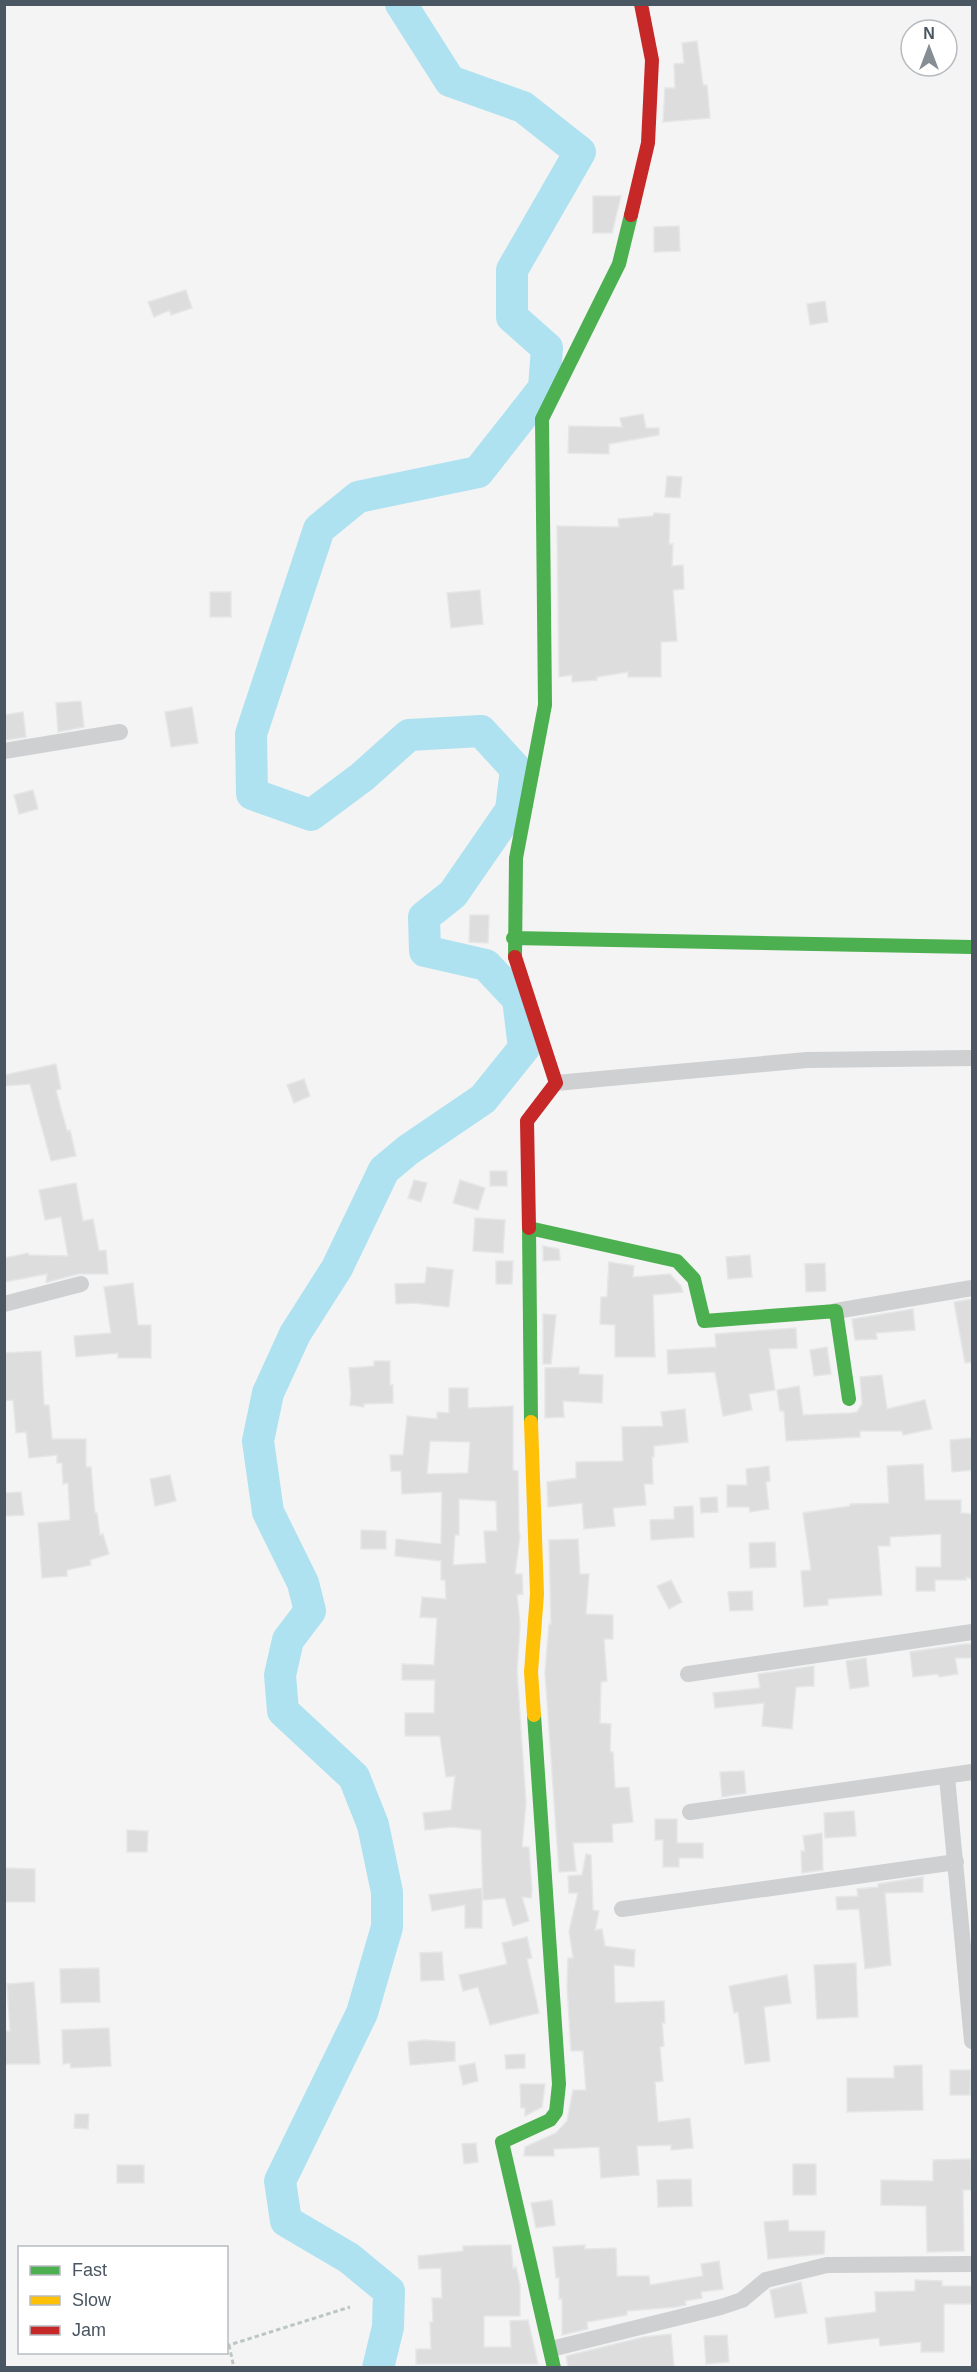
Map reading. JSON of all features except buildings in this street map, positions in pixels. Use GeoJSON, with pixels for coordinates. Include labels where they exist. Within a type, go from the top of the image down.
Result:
{"type":"FeatureCollection","features":[{"type":"Feature","properties":{"kind":"street"},"geometry":{"type":"LineString","coordinates":[[556,1083],[514,953],[513,938],[516,858],[545,705],[542,419],[619,264],[648,143],[652,60],[641,4]]}},
{"type":"Feature","properties":{"kind":"street"},"geometry":{"type":"LineString","coordinates":[[4,752],[120,732]]}},
{"type":"Feature","properties":{"kind":"street"},"geometry":{"type":"LineString","coordinates":[[513,938],[972,947]]}},
{"type":"Feature","properties":{"kind":"street"},"geometry":{"type":"LineString","coordinates":[[554,2367],[502,2142],[550,2120],[556,2112],[559,2084],[531,1672],[537,1594],[530,1363],[527,1121],[556,1083],[807,1060],[972,1058]]}},
{"type":"Feature","properties":{"kind":"street"},"geometry":{"type":"LineString","coordinates":[[530,1228],[677,1261],[694,1279],[704,1321],[836,1311],[972,1288]]}},
{"type":"Feature","properties":{"kind":"street"},"geometry":{"type":"LineString","coordinates":[[4,1304],[81,1284]]}},
{"type":"Feature","properties":{"kind":"street"},"geometry":{"type":"LineString","coordinates":[[836,1311],[849,1399]]}},
{"type":"Feature","properties":{"kind":"street"},"geometry":{"type":"LineString","coordinates":[[688,1674],[972,1632]]}},
{"type":"Feature","properties":{"kind":"street"},"geometry":{"type":"LineString","coordinates":[[690,1812],[972,1772]]}},
{"type":"Feature","properties":{"kind":"street"},"geometry":{"type":"LineString","coordinates":[[947,1777],[972,2041]]}},
{"type":"Feature","properties":{"kind":"street"},"geometry":{"type":"LineString","coordinates":[[622,1909],[956,1862]]}},
{"type":"Feature","properties":{"kind":"street"},"geometry":{"type":"LineString","coordinates":[[551,2349],[721,2307],[742,2300],[766,2280],[827,2265],[972,2264]]}},
{"type":"Feature","properties":{"kind":"path"},"geometry":{"type":"LineString","coordinates":[[234,2367],[228,2345],[350,2307]]}},
{"type":"Feature","properties":{"kind":"waterway"},"geometry":{"type":"LineString","coordinates":[[378,2368],[388,2327],[389,2291],[349,2258],[286,2221],[280,2181],[362,2013],[387,1927],[387,1892],[373,1825],[354,1777],[283,1711],[280,1675],[288,1640],[310,1611],[303,1583],[268,1512],[258,1441],[268,1393],[295,1334],[337,1268],[384,1170],[408,1150],[483,1099],[524,1048],[518,999],[486,965],[425,951],[424,917],[453,894],[511,810],[516,769],[481,731],[409,735],[362,777],[311,815],[252,794],[251,734],[319,529],[358,497],[478,472],[544,388],[547,348],[512,317],[512,270],[580,152],[523,107],[450,81],[401,4]]}},
{"type":"Feature","properties":{"kind":"traffic: fast"},"geometry":{"type":"LineString","coordinates":[[515,957],[516,858],[545,705],[542,419],[619,264],[631,215]]}},
{"type":"Feature","properties":{"kind":"traffic: fast"},"geometry":{"type":"LineString","coordinates":[[513,938],[972,947]]}},
{"type":"Feature","properties":{"kind":"traffic: fast"},"geometry":{"type":"LineString","coordinates":[[531,1422],[529,1228],[677,1261],[694,1279],[704,1321],[836,1311],[849,1399]]}},
{"type":"Feature","properties":{"kind":"traffic: fast"},"geometry":{"type":"LineString","coordinates":[[534,1715],[559,2084],[556,2112],[550,2120],[502,2142],[554,2368]]}},
{"type":"Feature","properties":{"kind":"traffic: slow"},"geometry":{"type":"LineString","coordinates":[[531,1422],[537,1594],[531,1672],[534,1715]]}},
{"type":"Feature","properties":{"kind":"traffic: jam"},"geometry":{"type":"LineString","coordinates":[[631,215],[648,143],[652,60],[641,4]]}},
{"type":"Feature","properties":{"kind":"traffic: jam"},"geometry":{"type":"LineString","coordinates":[[515,957],[556,1083],[527,1121],[529,1228]]}}]}
